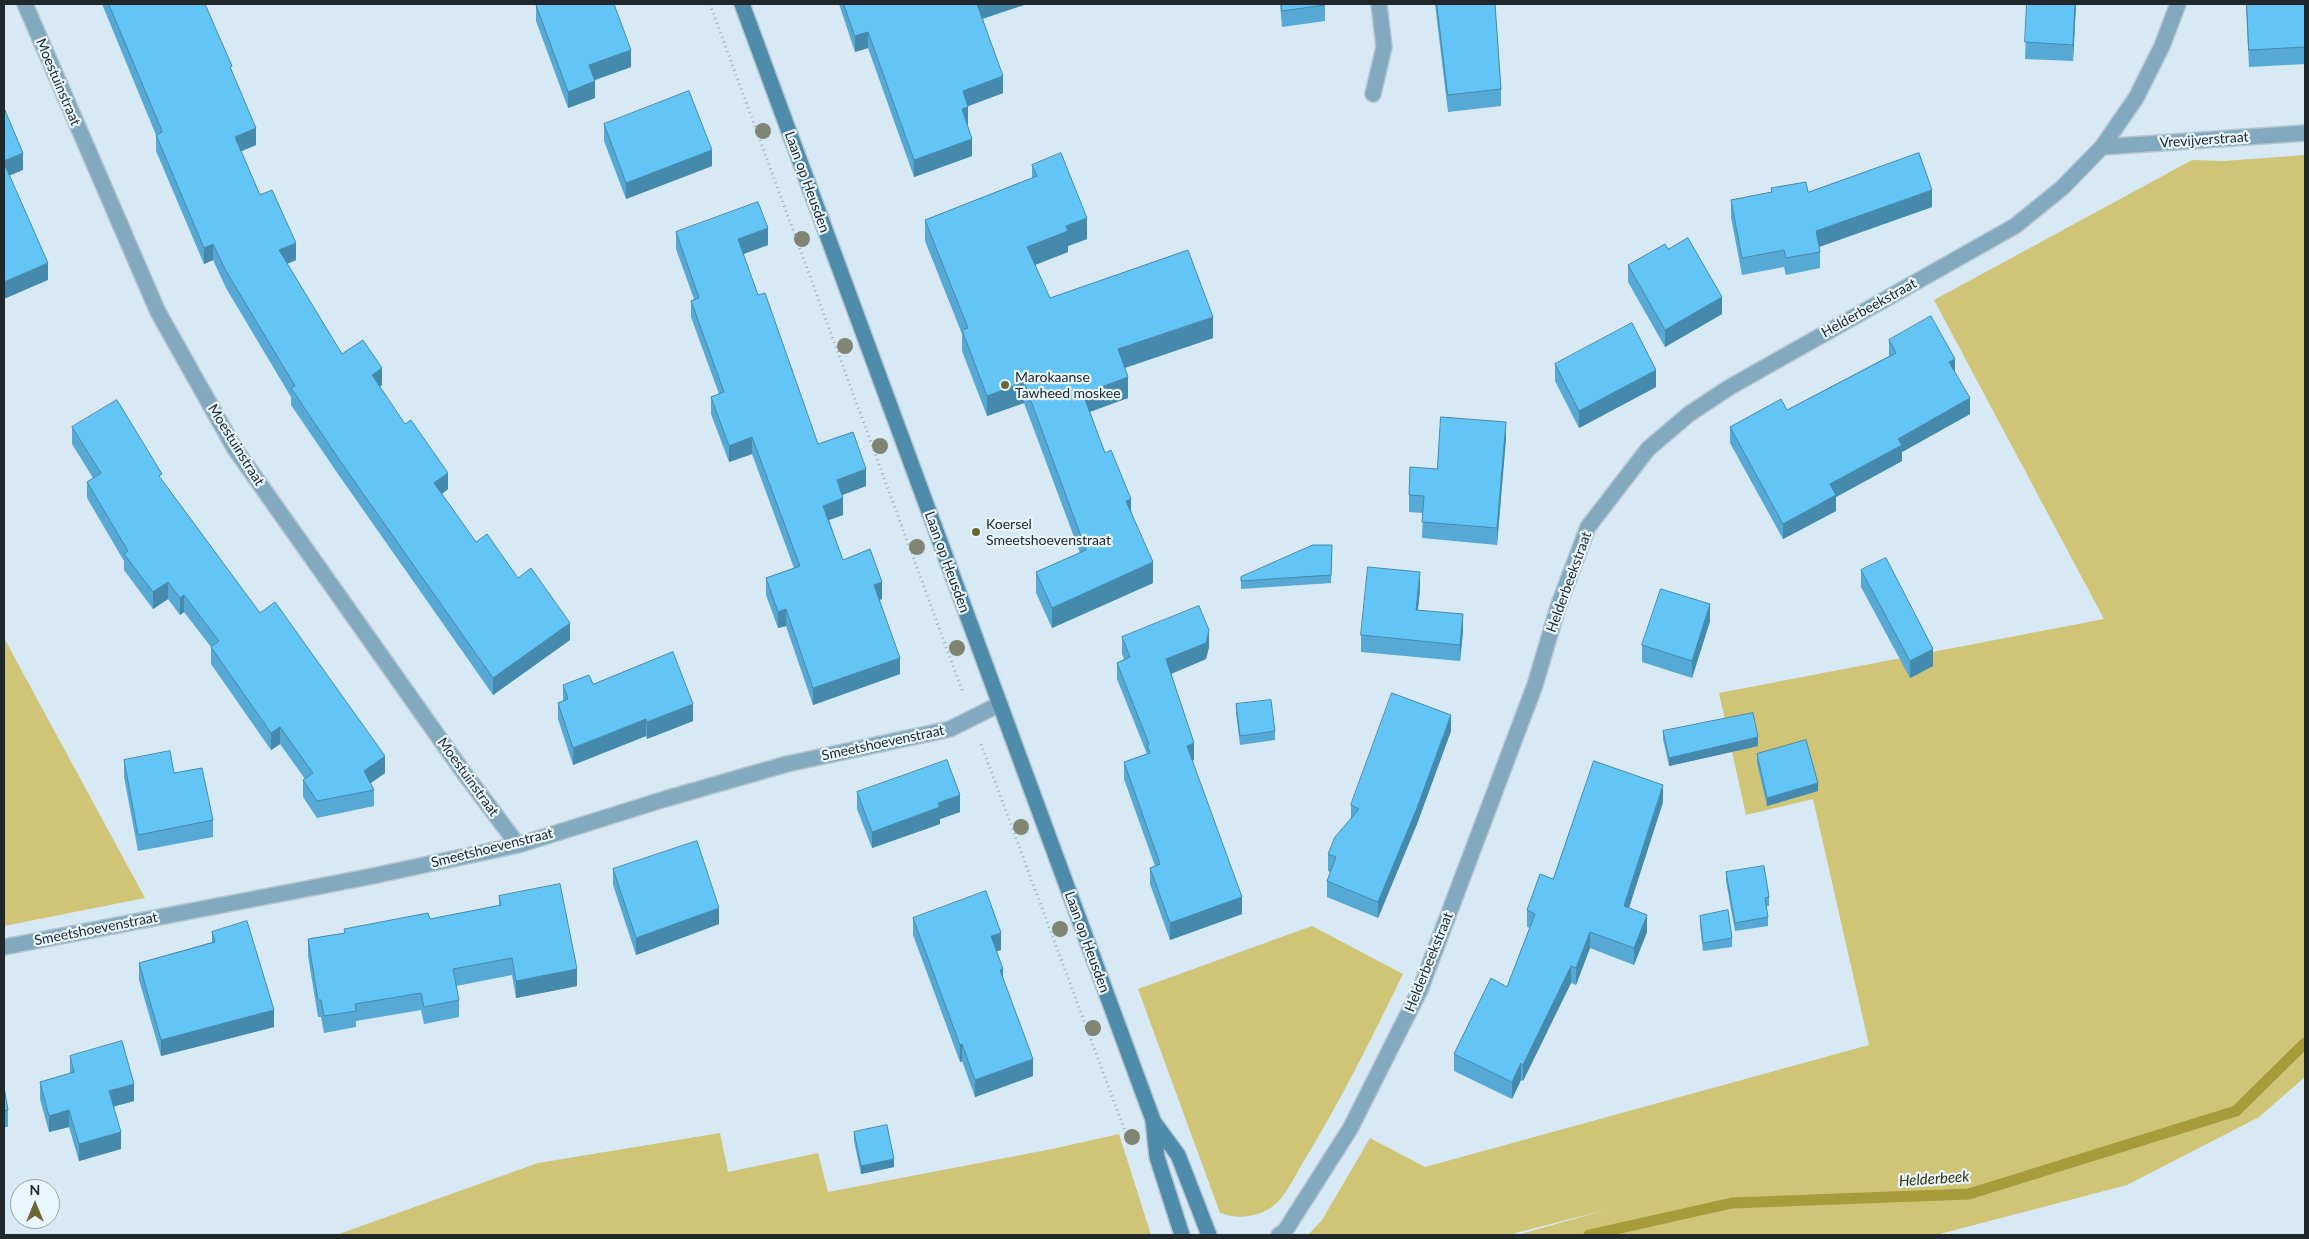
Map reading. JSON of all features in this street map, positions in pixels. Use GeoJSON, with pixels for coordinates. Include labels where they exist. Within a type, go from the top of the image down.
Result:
{"type":"FeatureCollection","features":[{"type":"Feature","properties":{"kind":"street","name":"Moestuinstraat"},"geometry":{"type":"LineString","coordinates":[[25,4],[158,312],[235,449],[464,773],[518,845]]}},
{"type":"Feature","properties":{"kind":"street","name":"Laan op Heusden"},"geometry":{"type":"LineString","coordinates":[[742,4],[1153,1120],[1157,1158],[1182,1235]]}},
{"type":"Feature","properties":{"kind":"street"},"geometry":{"type":"LineString","coordinates":[[1373,94],[1384,46],[1379,4]]}},
{"type":"Feature","properties":{"kind":"street","name":"Helderbeekstraat"},"geometry":{"type":"LineString","coordinates":[[1279,1235],[1285,1231],[1350,1129],[1420,990],[1535,685],[1558,607],[1588,527],[1648,449],[1689,414],[1730,387],[2015,226],[2062,188],[2102,147],[2136,98],[2162,46],[2178,4]]}},
{"type":"Feature","properties":{"kind":"street","name":"Vrevijverstraat"},"geometry":{"type":"LineString","coordinates":[[2102,147],[2305,133]]}},
{"type":"Feature","properties":{"kind":"street","name":"Smeetshoevenstraat"},"geometry":{"type":"LineString","coordinates":[[4,947],[368,877],[518,845],[665,798],[768,770],[950,729],[1000,704]]}},
{"type":"Feature","properties":{"kind":"street","name":"Laan op Heusden"},"geometry":{"type":"LineString","coordinates":[[1153,1120],[1178,1155],[1209,1235]]}},
{"type":"Feature","properties":{"kind":"path"},"geometry":{"type":"LineString","coordinates":[[710,4],[1128,1140]]}},
{"type":"Feature","properties":{"kind":"shaded area"},"geometry":{"type":"Polygon","coordinates":[[[2305,155],[2305,1077],[2259,1117],[2127,1185],[1936,1235],[1517,1235],[1609,1209],[1508,1235],[1308,1235],[1322,1220],[1370,1138],[1425,1167],[1869,1045],[1813,799],[1746,815],[1719,693],[2104,619],[1934,300],[2192,160],[2224,161],[2305,155]]]}},
{"type":"Feature","properties":{"kind":"shaded area"},"geometry":{"type":"Polygon","coordinates":[[[4,638],[145,898],[4,926],[4,638]]]}},
{"type":"Feature","properties":{"kind":"shaded area"},"geometry":{"type":"Polygon","coordinates":[[[1312,926],[1403,974],[1342,1094],[1281,1198],[1266,1211],[1253,1215],[1240,1217],[1220,1213],[1138,989],[1312,926]]]}},
{"type":"Feature","properties":{"kind":"shaded area"},"geometry":{"type":"Polygon","coordinates":[[[720,1133],[728,1172],[818,1153],[828,1192],[1052,1149],[1119,1134],[1151,1235],[336,1235],[538,1163],[720,1133]]]}},
{"type":"Feature","properties":{"kind":"building"},"geometry":{"type":"Polygon","coordinates":[[[109,4],[205,4],[256,128],[235,137],[260,195],[272,190],[296,243],[279,250],[342,354],[363,340],[382,368],[372,375],[405,424],[411,420],[448,473],[434,483],[476,542],[487,534],[518,578],[531,568],[570,623],[493,678],[291,388],[295,386],[226,271],[213,244],[204,248],[156,135],[162,132],[109,4]]]}},
{"type":"Feature","properties":{"kind":"building"},"geometry":{"type":"Polygon","coordinates":[[[614,4],[631,50],[589,65],[595,81],[568,92],[536,5],[614,4]]]}},
{"type":"Feature","properties":{"kind":"building"},"geometry":{"type":"Polygon","coordinates":[[[844,4],[977,4],[1003,76],[963,91],[968,107],[962,109],[972,139],[914,160],[868,32],[855,36],[844,4]]]}},
{"type":"Feature","properties":{"kind":"building"},"geometry":{"type":"Polygon","coordinates":[[[1282,4],[1325,4],[1325,5],[1282,11],[1282,4]]]}},
{"type":"Feature","properties":{"kind":"building"},"geometry":{"type":"Polygon","coordinates":[[[1437,4],[1495,4],[1501,89],[1448,95],[1437,4]]]}},
{"type":"Feature","properties":{"kind":"building"},"geometry":{"type":"Polygon","coordinates":[[[2027,4],[2075,4],[2073,45],[2025,42],[2027,4]]]}},
{"type":"Feature","properties":{"kind":"building"},"geometry":{"type":"Polygon","coordinates":[[[2247,4],[2305,4],[2305,47],[2249,50],[2247,4]]]}},
{"type":"Feature","properties":{"kind":"building"},"geometry":{"type":"Polygon","coordinates":[[[689,91],[712,150],[626,183],[604,124],[689,91]]]}},
{"type":"Feature","properties":{"kind":"building"},"geometry":{"type":"Polygon","coordinates":[[[4,108],[23,153],[4,161],[4,108]]]}},
{"type":"Feature","properties":{"kind":"building"},"geometry":{"type":"Polygon","coordinates":[[[1061,153],[1087,218],[1066,226],[1068,231],[1027,247],[1050,298],[1188,250],[1213,317],[1118,349],[1128,377],[1083,394],[1105,453],[1111,450],[1131,499],[1126,501],[1153,562],[1052,608],[1036,572],[1086,550],[1024,382],[987,396],[962,330],[968,328],[925,220],[1037,176],[1032,165],[1061,153]]]}},
{"type":"Feature","properties":{"kind":"building"},"geometry":{"type":"Polygon","coordinates":[[[1919,153],[1932,190],[1816,231],[1820,252],[1786,258],[1784,250],[1742,258],[1731,200],[1772,192],[1771,188],[1806,182],[1808,192],[1919,153]]]}},
{"type":"Feature","properties":{"kind":"building"},"geometry":{"type":"Polygon","coordinates":[[[4,163],[48,263],[4,282],[4,163]]]}},
{"type":"Feature","properties":{"kind":"building"},"geometry":{"type":"Polygon","coordinates":[[[758,202],[768,228],[738,239],[758,295],[765,293],[818,444],[853,432],[866,469],[837,480],[843,498],[823,506],[843,560],[870,549],[882,582],[874,585],[900,658],[813,688],[786,609],[778,612],[766,578],[800,566],[752,437],[729,446],[711,397],[724,392],[691,301],[699,298],[676,232],[758,202]]]}},
{"type":"Feature","properties":{"kind":"building"},"geometry":{"type":"Polygon","coordinates":[[[1688,238],[1722,297],[1665,330],[1628,265],[1665,244],[1668,249],[1688,238]]]}},
{"type":"Feature","properties":{"kind":"building"},"geometry":{"type":"Polygon","coordinates":[[[1931,316],[1955,359],[1949,362],[1970,398],[1898,439],[1902,445],[1830,484],[1836,495],[1783,524],[1730,427],[1781,399],[1787,410],[1896,353],[1889,340],[1931,316]]]}},
{"type":"Feature","properties":{"kind":"building"},"geometry":{"type":"Polygon","coordinates":[[[1632,323],[1656,370],[1579,411],[1555,364],[1632,323]]]}},
{"type":"Feature","properties":{"kind":"building"},"geometry":{"type":"Polygon","coordinates":[[[117,400],[162,474],[159,476],[260,613],[275,602],[385,756],[364,771],[374,790],[317,801],[303,780],[313,773],[280,727],[271,733],[211,647],[219,641],[184,595],[180,598],[168,582],[153,592],[124,554],[128,551],[87,482],[101,473],[72,427],[117,400]]]}},
{"type":"Feature","properties":{"kind":"building"},"geometry":{"type":"Polygon","coordinates":[[[1441,417],[1506,422],[1497,528],[1422,522],[1424,496],[1409,495],[1410,467],[1437,469],[1441,417]]]}},
{"type":"Feature","properties":{"kind":"building"},"geometry":{"type":"Polygon","coordinates":[[[1313,545],[1332,545],[1331,575],[1241,581],[1241,577],[1313,545]]]}},
{"type":"Feature","properties":{"kind":"building"},"geometry":{"type":"Polygon","coordinates":[[[1886,558],[1933,649],[1910,661],[1861,570],[1886,558]]]}},
{"type":"Feature","properties":{"kind":"building"},"geometry":{"type":"Polygon","coordinates":[[[1368,567],[1420,572],[1416,610],[1463,614],[1460,645],[1361,635],[1368,567]]]}},
{"type":"Feature","properties":{"kind":"building"},"geometry":{"type":"Polygon","coordinates":[[[1661,589],[1710,604],[1692,661],[1642,645],[1661,589]]]}},
{"type":"Feature","properties":{"kind":"building"},"geometry":{"type":"Polygon","coordinates":[[[1199,606],[1209,630],[1206,643],[1166,659],[1194,743],[1187,746],[1242,897],[1170,923],[1150,868],[1160,864],[1124,762],[1150,753],[1147,745],[1149,744],[1117,663],[1130,657],[1122,637],[1199,606]]]}},
{"type":"Feature","properties":{"kind":"building"},"geometry":{"type":"Polygon","coordinates":[[[673,652],[693,704],[647,722],[646,719],[573,748],[558,703],[568,699],[563,685],[589,675],[593,684],[673,652]]]}},
{"type":"Feature","properties":{"kind":"building"},"geometry":{"type":"Polygon","coordinates":[[[1392,693],[1451,715],[1417,808],[1378,902],[1327,881],[1336,857],[1328,854],[1335,837],[1359,809],[1351,805],[1392,693]]]}},
{"type":"Feature","properties":{"kind":"building"},"geometry":{"type":"Polygon","coordinates":[[[1271,700],[1275,731],[1240,736],[1236,704],[1271,700]]]}},
{"type":"Feature","properties":{"kind":"building"},"geometry":{"type":"Polygon","coordinates":[[[1753,713],[1758,737],[1669,758],[1663,731],[1753,713]]]}},
{"type":"Feature","properties":{"kind":"building"},"geometry":{"type":"Polygon","coordinates":[[[1806,740],[1818,783],[1767,798],[1757,754],[1806,740]]]}},
{"type":"Feature","properties":{"kind":"building"},"geometry":{"type":"Polygon","coordinates":[[[170,751],[174,773],[202,768],[213,820],[138,835],[124,760],[170,751]]]}},
{"type":"Feature","properties":{"kind":"building"},"geometry":{"type":"Polygon","coordinates":[[[947,760],[960,795],[938,803],[940,807],[872,832],[857,792],[947,760]]]}},
{"type":"Feature","properties":{"kind":"building"},"geometry":{"type":"Polygon","coordinates":[[[1594,761],[1663,785],[1624,906],[1647,915],[1634,948],[1590,932],[1576,968],[1571,966],[1523,1065],[1521,1063],[1512,1082],[1454,1054],[1491,978],[1507,987],[1535,914],[1527,910],[1540,874],[1553,879],[1594,761]]]}},
{"type":"Feature","properties":{"kind":"building"},"geometry":{"type":"Polygon","coordinates":[[[697,841],[719,908],[636,938],[613,869],[697,841]]]}},
{"type":"Feature","properties":{"kind":"building"},"geometry":{"type":"Polygon","coordinates":[[[1764,866],[1769,897],[1765,898],[1768,917],[1735,923],[1726,872],[1764,866]]]}},
{"type":"Feature","properties":{"kind":"building"},"geometry":{"type":"Polygon","coordinates":[[[560,884],[577,969],[516,981],[512,958],[453,969],[459,1000],[424,1007],[421,993],[355,1004],[356,1011],[324,1016],[321,1000],[318,1000],[308,939],[345,933],[344,929],[428,913],[430,919],[501,905],[499,896],[560,884]]]}},
{"type":"Feature","properties":{"kind":"building"},"geometry":{"type":"Polygon","coordinates":[[[986,891],[1001,933],[991,936],[1003,969],[1000,970],[1033,1059],[975,1080],[913,918],[986,891]]]}},
{"type":"Feature","properties":{"kind":"building"},"geometry":{"type":"Polygon","coordinates":[[[1728,910],[1732,938],[1703,943],[1700,916],[1728,910]]]}},
{"type":"Feature","properties":{"kind":"building"},"geometry":{"type":"Polygon","coordinates":[[[247,921],[274,1010],[161,1040],[139,963],[215,942],[212,932],[247,921]]]}},
{"type":"Feature","properties":{"kind":"building"},"geometry":{"type":"Polygon","coordinates":[[[122,1041],[134,1084],[109,1091],[121,1132],[79,1144],[69,1110],[49,1116],[40,1082],[74,1072],[70,1056],[122,1041]]]}},
{"type":"Feature","properties":{"kind":"building"},"geometry":{"type":"Polygon","coordinates":[[[4,1087],[8,1110],[4,1111],[4,1087]]]}},
{"type":"Feature","properties":{"kind":"building"},"geometry":{"type":"Polygon","coordinates":[[[887,1125],[894,1159],[861,1166],[854,1132],[887,1125]]]}},
{"type":"Feature","properties":{"kind":"waterway","name":"Helderbeek"},"geometry":{"type":"LineString","coordinates":[[1589,1235],[1732,1203],[1969,1194],[2236,1111],[2305,1043]]}},
{"type":"Feature","properties":{"kind":"place","name":"Marokaanse Tawheed moskee"},"geometry":{"type":"Point","coordinates":[1005,385]}},
{"type":"Feature","properties":{"kind":"place","name":"Koersel Smeetshoevenstraat"},"geometry":{"type":"Point","coordinates":[976,532]}}]}
